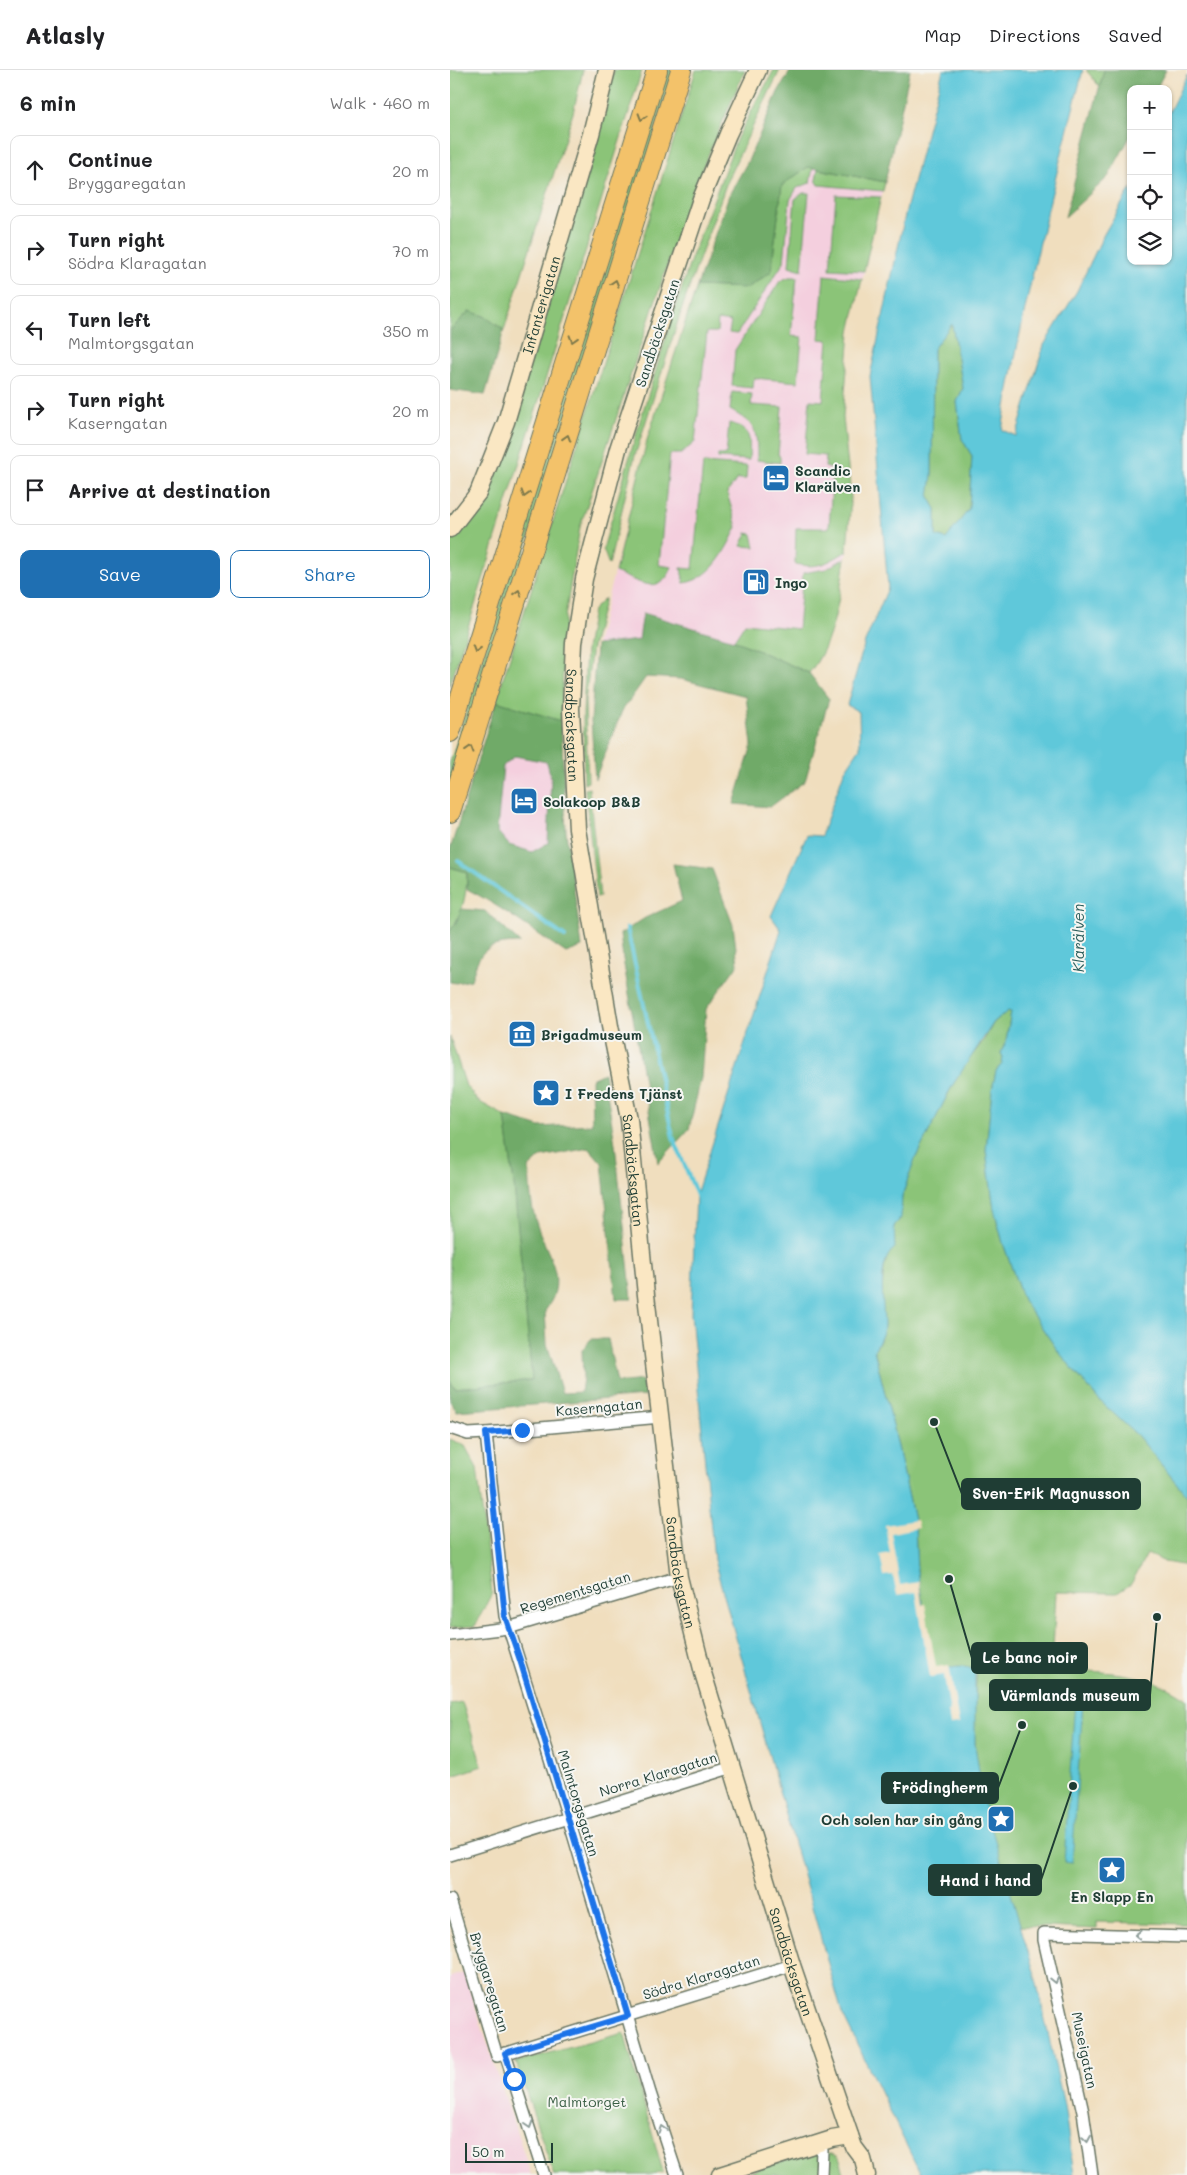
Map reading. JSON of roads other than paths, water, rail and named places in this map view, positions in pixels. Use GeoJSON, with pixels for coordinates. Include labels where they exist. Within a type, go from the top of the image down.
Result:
{"type":"FeatureCollection","features":[{"type":"Feature","properties":{"kind":"highway"},"geometry":{"type":"LineString","coordinates":[[450,732],[657,70]]}},
{"type":"Feature","properties":{"kind":"highway"},"geometry":{"type":"LineString","coordinates":[[450,812],[681,70]]}},
{"type":"Feature","properties":{"kind":"street","name":"Infanterigatan"},"geometry":{"type":"LineString","coordinates":[[450,529],[478,493],[506,422],[591,134],[607,70]]}},
{"type":"Feature","properties":{"kind":"street","name":"Sandbäcksgatan"},"geometry":{"type":"LineString","coordinates":[[758,70],[728,134],[701,199],[618,449],[584,579],[574,643],[571,709],[577,829],[610,1026],[629,1120],[646,1295],[662,1417],[679,1577],[703,1673],[792,1965],[852,2142],[863,2159],[866,2175]]}},
{"type":"Feature","properties":{"kind":"street","name":"Sandbäcksgatan"},"geometry":{"type":"LineString","coordinates":[[728,134],[765,70]]}},
{"type":"Feature","properties":{"kind":"street","name":"Kaserngatan"},"geometry":{"type":"LineString","coordinates":[[450,1428],[468,1434],[662,1417]]}},
{"type":"Feature","properties":{"kind":"street","name":"Malmtorgsgatan"},"geometry":{"type":"LineString","coordinates":[[486,1433],[501,1590],[508,1628],[568,1817],[650,2093],[677,2175]]}},
{"type":"Feature","properties":{"kind":"street","name":"Regementsgatan"},"geometry":{"type":"LineString","coordinates":[[450,1635],[508,1628],[679,1577]]}},
{"type":"Feature","properties":{"kind":"street","name":"Norra Klaragatan"},"geometry":{"type":"LineString","coordinates":[[450,1855],[733,1767]]}},
{"type":"Feature","properties":{"kind":"street","name":"Bryggaregatan"},"geometry":{"type":"LineString","coordinates":[[450,1900],[496,2056],[505,2053],[544,2175]]}},
{"type":"Feature","properties":{"kind":"street","name":"Museigatan"},"geometry":{"type":"LineString","coordinates":[[1092,2175],[1083,2112],[1044,1933],[1187,1937]]}},
{"type":"Feature","properties":{"kind":"street","name":"Södra Klaragatan"},"geometry":{"type":"LineString","coordinates":[[505,2053],[792,1965]]}},
{"type":"Feature","properties":{"kind":"street"},"geometry":{"type":"LineString","coordinates":[[720,2175],[832,2139],[852,2142]]}},
{"type":"Feature","properties":{"kind":"street","name":"Sandbäcksgatan"},"geometry":{"type":"LineString","coordinates":[[852,2142],[856,2175]]}},
{"type":"Feature","properties":{"kind":"street"},"geometry":{"type":"LineString","coordinates":[[820,2175],[822,2150]]}},
{"type":"Feature","properties":{"kind":"water","name":"Klarälven"},"geometry":{"type":"Polygon","coordinates":[[[943,70],[1083,70],[1038,249],[1010,384],[1002,430],[1016,436],[1044,345],[1077,291],[1104,234],[1127,195],[1127,265],[1172,265],[1172,106],[1187,75],[1187,1496],[1138,1436],[1098,1399],[1058,1351],[1023,1300],[1003,1243],[994,1209],[986,1150],[992,1090],[996,1071],[1002,1064],[1003,1057],[1001,1053],[1006,1041],[1011,1012],[1008,1011],[994,1022],[952,1086],[915,1159],[902,1196],[901,1218],[894,1226],[895,1248],[889,1254],[883,1272],[884,1327],[874,1350],[895,1433],[915,1525],[917,1571],[934,1670],[966,1666],[975,1671],[975,1745],[984,1803],[1035,1975],[1064,2105],[1074,2175],[921,2175],[842,2013],[714,1560],[691,1314],[696,1195],[781,930],[771,916],[807,835],[821,836],[844,772],[860,748],[859,712],[847,705],[865,642],[888,588],[870,376],[907,206],[943,70]],[[952,324],[933,349],[932,475],[929,497],[936,509],[936,536],[946,539],[969,509],[972,456],[962,439],[957,402],[963,388],[952,324]]]}},
{"type":"Feature","properties":{"kind":"water"},"geometry":{"type":"Polygon","coordinates":[[[1076,1686],[1084,1687],[1072,1863],[1064,1862],[1076,1686]]]}},
{"type":"Feature","properties":{"kind":"waterway"},"geometry":{"type":"LineString","coordinates":[[458,861],[565,937]]}},
{"type":"Feature","properties":{"kind":"waterway"},"geometry":{"type":"LineString","coordinates":[[627,928],[673,1137],[698,1198]]}},
{"type":"Feature","properties":{"kind":"place","name":"Scandic Klarälven"},"geometry":{"type":"Point","coordinates":[776,478]}},
{"type":"Feature","properties":{"kind":"place","name":"Ingo"},"geometry":{"type":"Point","coordinates":[756,582]}},
{"type":"Feature","properties":{"kind":"place","name":"Solakoop B&B"},"geometry":{"type":"Point","coordinates":[524,801]}},
{"type":"Feature","properties":{"kind":"place","name":"Brigadmuseum"},"geometry":{"type":"Point","coordinates":[522,1034]}},
{"type":"Feature","properties":{"kind":"place","name":"I Fredens Tjänst"},"geometry":{"type":"Point","coordinates":[546,1093]}},
{"type":"Feature","properties":{"kind":"place","name":"Sven-Erik Magnusson"},"geometry":{"type":"Point","coordinates":[934,1422]}},
{"type":"Feature","properties":{"kind":"place","name":"Le banc noir"},"geometry":{"type":"Point","coordinates":[949,1579]}},
{"type":"Feature","properties":{"kind":"place","name":"Värmlands museum"},"geometry":{"type":"Point","coordinates":[1157,1617]}},
{"type":"Feature","properties":{"kind":"place","name":"Frödingherm"},"geometry":{"type":"Point","coordinates":[1022,1725]}},
{"type":"Feature","properties":{"kind":"place","name":"Hand i hand"},"geometry":{"type":"Point","coordinates":[1073,1786]}},
{"type":"Feature","properties":{"kind":"place","name":"Och solen har sin gång"},"geometry":{"type":"Point","coordinates":[1001,1819]}},
{"type":"Feature","properties":{"kind":"place","name":"En Slapp En"},"geometry":{"type":"Point","coordinates":[1112,1870]}},
{"type":"Feature","properties":{"kind":"park label","name":"Malmtorget"},"geometry":{"type":"Point","coordinates":[587,2101]}}]}
